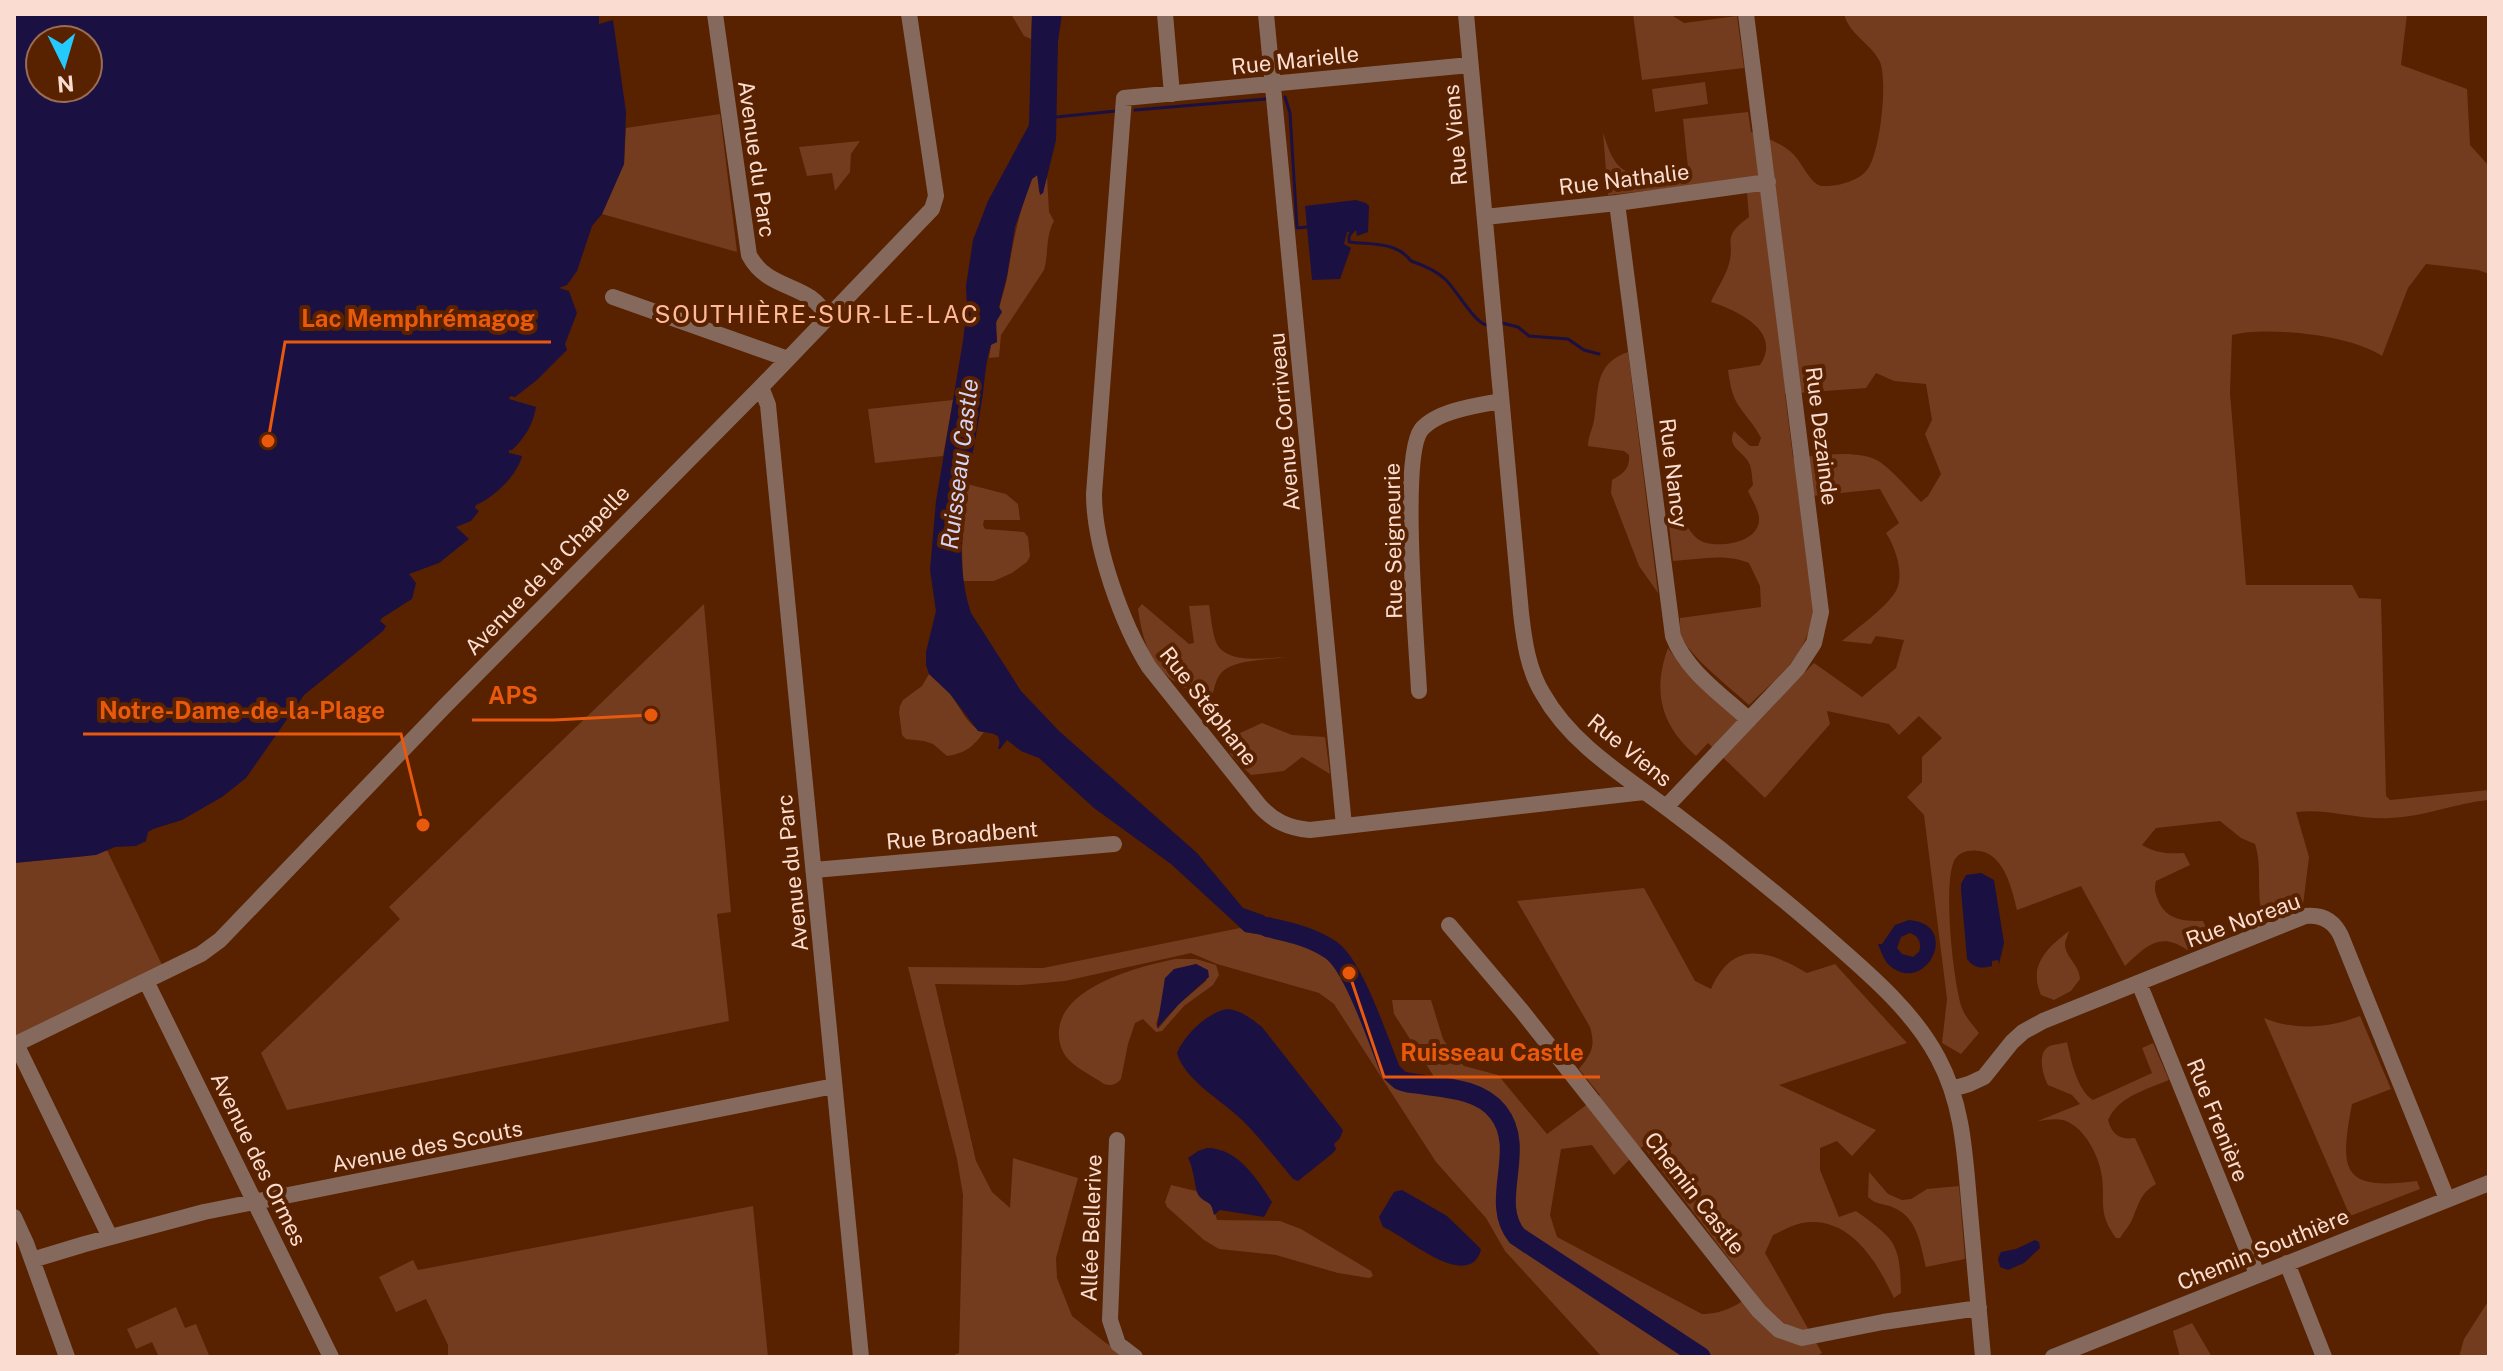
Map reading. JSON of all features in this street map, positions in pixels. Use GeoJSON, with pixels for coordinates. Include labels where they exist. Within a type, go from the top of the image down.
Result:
{"type":"FeatureCollection","features":[{"type":"Feature","properties":{"kind":"street","name":"Avenue du Parc"},"geometry":{"type":"LineString","coordinates":[[715,14],[749,255],[760,272],[815,300],[827,318]]}},
{"type":"Feature","properties":{"kind":"street","name":"Avenue de la Chapelle"},"geometry":{"type":"LineString","coordinates":[[15,1045],[206,951],[220,940],[928,213],[936,200],[909,14]]}},
{"type":"Feature","properties":{"kind":"street"},"geometry":{"type":"LineString","coordinates":[[1165,14],[1172,94]]}},
{"type":"Feature","properties":{"kind":"street","name":"Avenue Corriveau"},"geometry":{"type":"LineString","coordinates":[[1266,14],[1344,826]]}},
{"type":"Feature","properties":{"kind":"street","name":"Rue Viens"},"geometry":{"type":"LineString","coordinates":[[1466,14],[1521,613],[1534,676],[1542,694],[1570,730],[1594,753],[1755,877],[1867,973],[1921,1032],[1939,1059],[1952,1089],[1963,1135],[1983,1357]]}},
{"type":"Feature","properties":{"kind":"street","name":"Rue Dezainde"},"geometry":{"type":"LineString","coordinates":[[1666,807],[1804,661],[1814,643],[1821,612],[1746,14]]}},
{"type":"Feature","properties":{"kind":"street","name":"Rue Marielle"},"geometry":{"type":"LineString","coordinates":[[1124,98],[1470,65]]}},
{"type":"Feature","properties":{"kind":"street","name":"Rue Stéphane"},"geometry":{"type":"LineString","coordinates":[[1124,98],[1094,494],[1098,543],[1142,656],[1259,805],[1276,821],[1298,829],[1644,792]]}},
{"type":"Feature","properties":{"kind":"street","name":"Rue Nathalie"},"geometry":{"type":"LineString","coordinates":[[1485,217],[1768,182]]}},
{"type":"Feature","properties":{"kind":"street","name":"Rue Nancy"},"geometry":{"type":"LineString","coordinates":[[1617,203],[1673,636],[1690,665],[1749,720]]}},
{"type":"Feature","properties":{"kind":"street"},"geometry":{"type":"LineString","coordinates":[[613,297],[788,359]]}},
{"type":"Feature","properties":{"kind":"street","name":"Avenue du Parc"},"geometry":{"type":"LineString","coordinates":[[761,387],[768,405],[861,1357]]}},
{"type":"Feature","properties":{"kind":"street","name":"Rue Seigneurie"},"geometry":{"type":"LineString","coordinates":[[1419,691],[1411,501],[1412,459],[1416,441],[1423,428],[1434,419],[1501,401]]}},
{"type":"Feature","properties":{"kind":"street","name":"Rue Broadbent"},"geometry":{"type":"LineString","coordinates":[[814,870],[1114,844]]}},
{"type":"Feature","properties":{"kind":"street","name":"Rue Noreau"},"geometry":{"type":"LineString","coordinates":[[1952,1089],[1975,1083],[1984,1077],[2012,1042],[2030,1028],[2305,916],[2320,916],[2327,919],[2341,936],[2447,1199]]}},
{"type":"Feature","properties":{"kind":"street","name":"Chemin Castle"},"geometry":{"type":"LineString","coordinates":[[1449,925],[1521,1010],[1759,1311],[1779,1330],[1790,1336],[1813,1338],[1883,1322],[1979,1308]]}},
{"type":"Feature","properties":{"kind":"street","name":"Avenue des Ormes"},"geometry":{"type":"LineString","coordinates":[[146,981],[331,1357]]}},
{"type":"Feature","properties":{"kind":"street","name":"Rue Frenière"},"geometry":{"type":"LineString","coordinates":[[2139,983],[2257,1274]]}},
{"type":"Feature","properties":{"kind":"street"},"geometry":{"type":"LineString","coordinates":[[15,1045],[110,1237]]}},
{"type":"Feature","properties":{"kind":"street","name":"Avenue des Scouts"},"geometry":{"type":"LineString","coordinates":[[32,1260],[204,1212],[834,1086]]}},
{"type":"Feature","properties":{"kind":"street","name":"Allée Bellerive"},"geometry":{"type":"LineString","coordinates":[[1117,1140],[1110,1320],[1118,1344],[1135,1357]]}},
{"type":"Feature","properties":{"kind":"street","name":"Chemin Southière"},"geometry":{"type":"LineString","coordinates":[[2053,1357],[2489,1183]]}},
{"type":"Feature","properties":{"kind":"street"},"geometry":{"type":"LineString","coordinates":[[14,1217],[18,1236],[32,1260],[67,1357]]}},
{"type":"Feature","properties":{"kind":"street"},"geometry":{"type":"LineString","coordinates":[[2287,1263],[2324,1357]]}},
{"type":"Feature","properties":{"kind":"shaded area"},"geometry":{"type":"Polygon","coordinates":[[[1011,14],[1032,14],[1031,39],[1024,36],[1011,14]]]}},
{"type":"Feature","properties":{"kind":"shaded area"},"geometry":{"type":"Polygon","coordinates":[[[1633,14],[1670,14],[1684,23],[1737,16],[1744,68],[1642,80],[1633,14]]]}},
{"type":"Feature","properties":{"kind":"shaded area"},"geometry":{"type":"Polygon","coordinates":[[[1844,14],[2407,14],[2401,65],[2467,89],[2470,145],[2489,166],[2489,274],[2426,264],[2408,288],[2382,356],[2351,343],[2309,334],[2248,332],[2232,335],[2230,393],[2246,585],[2352,585],[2359,598],[2381,599],[2386,796],[2390,800],[2489,790],[2489,800],[2390,818],[2296,812],[2309,857],[2303,905],[2264,920],[2255,844],[2241,838],[2220,821],[2156,828],[2142,845],[2162,852],[2184,853],[2190,865],[2156,881],[2155,890],[2161,907],[2182,920],[2203,921],[2212,941],[2187,950],[2169,942],[2154,943],[2125,966],[2081,886],[2017,910],[2008,879],[1997,860],[1980,851],[1961,853],[1955,859],[1949,890],[1953,956],[1962,1008],[1979,1033],[1961,1054],[1942,1043],[1947,999],[1924,815],[1907,797],[1922,782],[1922,757],[1942,738],[1919,716],[1899,735],[1889,724],[1827,711],[1830,724],[1765,798],[1708,743],[1696,756],[1684,744],[1668,720],[1661,693],[1663,664],[1668,648],[1679,663],[1749,729],[1814,663],[1862,697],[1896,668],[1904,640],[1876,636],[1871,644],[1842,641],[1883,606],[1898,587],[1898,563],[1886,533],[1899,523],[1880,489],[1801,497],[1814,611],[1810,627],[1790,664],[1749,705],[1686,645],[1681,635],[1680,618],[1761,607],[1760,586],[1749,563],[1722,557],[1673,561],[1669,525],[1685,524],[1700,541],[1728,544],[1752,534],[1759,521],[1748,491],[1753,485],[1750,465],[1734,446],[1732,437],[1734,431],[1750,446],[1758,446],[1761,438],[1735,400],[1728,370],[1760,365],[1766,353],[1766,342],[1761,332],[1744,316],[1711,302],[1728,267],[1734,230],[1749,217],[1746,180],[1608,195],[1603,133],[1614,160],[1625,171],[1642,173],[1688,168],[1683,119],[1748,112],[1751,132],[1790,151],[1818,185],[1840,184],[1863,174],[1872,162],[1879,134],[1883,101],[1882,72],[1872,50],[1847,22],[1844,14]],[[1876,373],[1866,388],[1785,394],[1793,458],[1838,454],[1871,458],[1891,471],[1921,502],[1941,474],[1925,434],[1932,420],[1926,384],[1894,381],[1876,373]]]}},
{"type":"Feature","properties":{"kind":"shaded area"},"geometry":{"type":"Polygon","coordinates":[[[1705,82],[1708,104],[1655,112],[1652,89],[1705,82]]]}},
{"type":"Feature","properties":{"kind":"shaded area"},"geometry":{"type":"Polygon","coordinates":[[[720,114],[737,252],[602,214],[624,164],[626,128],[720,114]]]}},
{"type":"Feature","properties":{"kind":"shaded area"},"geometry":{"type":"Polygon","coordinates":[[[860,141],[851,154],[850,172],[835,191],[832,173],[807,176],[799,147],[860,141]]]}},
{"type":"Feature","properties":{"kind":"shaded area"},"geometry":{"type":"Polygon","coordinates":[[[1038,175],[1039,192],[1043,193],[1047,176],[1049,212],[1054,221],[1049,233],[1044,270],[1001,335],[999,357],[989,358],[991,345],[997,339],[997,316],[1020,216],[1032,179],[1038,175]]]}},
{"type":"Feature","properties":{"kind":"shaded area"},"geometry":{"type":"Polygon","coordinates":[[[1628,352],[1658,593],[1639,566],[1611,493],[1612,480],[1625,470],[1629,455],[1624,451],[1588,446],[1603,371],[1617,357],[1628,352]]]}},
{"type":"Feature","properties":{"kind":"shaded area"},"geometry":{"type":"Polygon","coordinates":[[[953,400],[943,456],[875,463],[868,409],[953,400]]]}},
{"type":"Feature","properties":{"kind":"shaded area"},"geometry":{"type":"Polygon","coordinates":[[[967,484],[1006,494],[1018,504],[1020,520],[984,520],[985,529],[1024,532],[1028,537],[1030,556],[1027,562],[994,581],[963,581],[967,484]]]}},
{"type":"Feature","properties":{"kind":"shaded area"},"geometry":{"type":"Polygon","coordinates":[[[704,604],[731,912],[717,914],[729,1021],[287,1110],[261,1053],[400,919],[389,907],[704,604]]]}},
{"type":"Feature","properties":{"kind":"shaded area"},"geometry":{"type":"Polygon","coordinates":[[[1142,604],[1189,644],[1194,643],[1189,606],[1209,605],[1216,642],[1228,654],[1257,659],[1286,657],[1229,667],[1218,677],[1211,701],[1180,685],[1159,667],[1141,628],[1138,609],[1142,604]]]}},
{"type":"Feature","properties":{"kind":"shaded area"},"geometry":{"type":"Polygon","coordinates":[[[929,674],[949,692],[968,721],[984,732],[964,751],[947,756],[933,744],[906,739],[902,735],[900,706],[903,700],[922,686],[929,674]]]}},
{"type":"Feature","properties":{"kind":"shaded area"},"geometry":{"type":"Polygon","coordinates":[[[1262,723],[1292,735],[1325,737],[1330,774],[1302,757],[1284,771],[1251,775],[1230,754],[1229,744],[1240,733],[1262,723]]]}},
{"type":"Feature","properties":{"kind":"shaded area"},"geometry":{"type":"Polygon","coordinates":[[[107,850],[163,967],[14,1039],[14,863],[86,856],[107,850]]]}},
{"type":"Feature","properties":{"kind":"shaded area"},"geometry":{"type":"Polygon","coordinates":[[[1644,888],[1695,981],[1711,989],[1730,962],[1741,956],[1765,955],[1807,973],[1835,964],[1907,1043],[1779,1085],[1876,1130],[1852,1156],[1837,1141],[1820,1148],[1820,1170],[1839,1217],[1856,1211],[1880,1229],[1893,1244],[1899,1263],[1901,1293],[1894,1298],[1870,1256],[1848,1234],[1819,1222],[1802,1223],[1773,1235],[1765,1253],[1822,1353],[1816,1357],[1602,1357],[1505,1251],[1486,1218],[1436,1162],[1334,1004],[1319,993],[1217,964],[1191,953],[1065,981],[1021,985],[935,984],[976,1161],[992,1192],[1010,1208],[1013,1158],[1078,1178],[1056,1258],[1057,1278],[1072,1316],[1129,1357],[954,1357],[959,1353],[963,1195],[957,1159],[908,967],[1043,968],[1240,928],[1245,932],[1285,939],[1293,933],[1324,945],[1341,960],[1366,1008],[1391,1071],[1401,1081],[1440,1086],[1394,1014],[1392,1000],[1431,1000],[1443,1039],[1456,1058],[1464,1066],[1498,1075],[1547,1134],[1600,1095],[1579,1069],[1591,1050],[1590,1027],[1517,901],[1644,888]],[[1592,1145],[1561,1149],[1550,1215],[1557,1237],[1702,1314],[1724,1311],[1755,1293],[1643,1146],[1614,1175],[1592,1145]]]}},
{"type":"Feature","properties":{"kind":"shaded area"},"geometry":{"type":"Polygon","coordinates":[[[2069,931],[2066,950],[2080,979],[2071,991],[2054,1000],[2041,995],[2038,966],[2047,951],[2069,931]]]}},
{"type":"Feature","properties":{"kind":"shaded area"},"geometry":{"type":"Polygon","coordinates":[[[1196,959],[1216,965],[1219,975],[1213,985],[1184,1006],[1162,1031],[1156,1032],[1143,1019],[1135,1023],[1121,1079],[1117,1083],[1104,1084],[1076,1066],[1064,1053],[1059,1030],[1064,1015],[1074,1001],[1088,990],[1124,973],[1161,962],[1196,959]],[[1196,964],[1165,978],[1156,1024],[1158,1029],[1179,1004],[1206,981],[1208,971],[1196,964]]]}},
{"type":"Feature","properties":{"kind":"shaded area"},"geometry":{"type":"Polygon","coordinates":[[[2360,1016],[2391,1089],[2352,1104],[2347,1161],[2360,1179],[2373,1183],[2417,1181],[2420,1189],[2350,1216],[2264,1018],[2288,1025],[2312,1026],[2360,1016]]]}},
{"type":"Feature","properties":{"kind":"shaded area"},"geometry":{"type":"Polygon","coordinates":[[[2067,1042],[2079,1082],[2093,1100],[2152,1073],[2142,1048],[2153,1043],[2169,1080],[2126,1099],[2108,1120],[2117,1135],[2135,1138],[2156,1184],[2143,1196],[2120,1238],[2116,1238],[2107,1222],[2103,1209],[2101,1170],[2087,1139],[2066,1121],[2038,1121],[2080,1104],[2072,1095],[2048,1085],[2043,1071],[2045,1050],[2067,1042]]]}},
{"type":"Feature","properties":{"kind":"shaded area"},"geometry":{"type":"Polygon","coordinates":[[[1869,1172],[1888,1194],[1902,1200],[1911,1199],[1927,1189],[1959,1186],[1965,1259],[1926,1267],[1913,1224],[1901,1212],[1868,1197],[1869,1172]]]}},
{"type":"Feature","properties":{"kind":"shaded area"},"geometry":{"type":"Polygon","coordinates":[[[1171,1185],[1196,1191],[1210,1203],[1217,1220],[1280,1221],[1301,1229],[1371,1271],[1373,1276],[1338,1273],[1276,1255],[1219,1249],[1204,1240],[1167,1207],[1165,1202],[1171,1185]]]}},
{"type":"Feature","properties":{"kind":"shaded area"},"geometry":{"type":"Polygon","coordinates":[[[753,1206],[768,1357],[448,1357],[448,1345],[426,1299],[396,1312],[379,1277],[413,1260],[418,1270],[753,1206]]]}},
{"type":"Feature","properties":{"kind":"shaded area"},"geometry":{"type":"Polygon","coordinates":[[[2489,1300],[2489,1357],[2459,1357],[2464,1339],[2489,1300]]]}},
{"type":"Feature","properties":{"kind":"shaded area"},"geometry":{"type":"Polygon","coordinates":[[[176,1307],[185,1328],[196,1324],[209,1355],[159,1357],[152,1342],[136,1349],[127,1329],[176,1307]]]}},
{"type":"Feature","properties":{"kind":"shaded area"},"geometry":{"type":"Polygon","coordinates":[[[2192,1323],[2212,1357],[2180,1357],[2173,1331],[2192,1323]]]}},
{"type":"Feature","properties":{"kind":"water"},"geometry":{"type":"Polygon","coordinates":[[[14,14],[599,14],[599,24],[613,20],[626,112],[624,164],[602,214],[592,226],[577,271],[567,285],[559,288],[569,291],[577,313],[565,344],[567,350],[537,380],[515,397],[510,396],[509,399],[536,407],[525,436],[509,450],[509,453],[522,456],[515,471],[497,491],[476,505],[479,511],[471,521],[456,527],[469,539],[439,563],[409,574],[416,583],[412,599],[382,618],[380,621],[386,626],[383,631],[304,695],[246,778],[222,797],[182,820],[148,832],[146,841],[136,846],[115,847],[96,855],[14,863],[14,14]]]}},
{"type":"Feature","properties":{"kind":"water"},"geometry":{"type":"Polygon","coordinates":[[[1032,14],[1062,14],[1058,41],[1056,140],[1043,193],[1040,195],[1037,175],[1032,179],[1015,227],[999,307],[1002,312],[996,322],[997,342],[991,345],[987,363],[962,531],[962,559],[971,613],[1021,691],[1059,731],[1197,853],[1243,908],[1271,921],[1289,924],[1293,933],[1286,939],[1245,932],[1171,864],[1094,808],[1039,758],[1021,751],[1007,740],[998,749],[997,736],[978,731],[950,694],[929,674],[926,665],[936,611],[930,570],[936,501],[963,341],[966,286],[973,240],[988,201],[1029,125],[1032,14]]]}},
{"type":"Feature","properties":{"kind":"water"},"geometry":{"type":"Polygon","coordinates":[[[1356,200],[1369,206],[1368,232],[1357,236],[1356,230],[1347,232],[1344,244],[1351,248],[1340,279],[1312,280],[1305,206],[1356,200]]]}},
{"type":"Feature","properties":{"kind":"water"},"geometry":{"type":"Polygon","coordinates":[[[1981,873],[1994,880],[2004,943],[1999,964],[1998,960],[1992,961],[1992,966],[1984,967],[1975,966],[1967,959],[1961,890],[1966,875],[1981,873]]]}},
{"type":"Feature","properties":{"kind":"water"},"geometry":{"type":"Polygon","coordinates":[[[1909,920],[1925,924],[1933,933],[1936,944],[1933,956],[1926,966],[1916,972],[1903,973],[1890,966],[1882,953],[1878,944],[1882,944],[1895,925],[1909,920]],[[1913,934],[1901,937],[1897,948],[1902,954],[1913,957],[1920,946],[1913,934]]]}},
{"type":"Feature","properties":{"kind":"water"},"geometry":{"type":"Polygon","coordinates":[[[1196,964],[1208,970],[1209,977],[1157,1028],[1165,978],[1174,969],[1196,964]]]}},
{"type":"Feature","properties":{"kind":"water"},"geometry":{"type":"Polygon","coordinates":[[[1227,1009],[1242,1013],[1262,1027],[1343,1130],[1334,1144],[1336,1149],[1333,1153],[1298,1181],[1243,1121],[1196,1081],[1181,1063],[1177,1053],[1191,1032],[1204,1020],[1227,1009]]]}},
{"type":"Feature","properties":{"kind":"water"},"geometry":{"type":"Polygon","coordinates":[[[1207,1148],[1228,1153],[1246,1166],[1272,1202],[1264,1217],[1220,1210],[1214,1215],[1210,1204],[1198,1193],[1188,1158],[1207,1148]]]}},
{"type":"Feature","properties":{"kind":"water"},"geometry":{"type":"Polygon","coordinates":[[[1402,1190],[1447,1216],[1479,1247],[1481,1250],[1474,1262],[1463,1266],[1450,1264],[1383,1227],[1379,1217],[1394,1192],[1402,1190]]]}},
{"type":"Feature","properties":{"kind":"water"},"geometry":{"type":"Polygon","coordinates":[[[2035,1240],[2040,1248],[2024,1263],[2008,1270],[2000,1267],[1998,1259],[2001,1252],[2035,1240]]]}},
{"type":"Feature","properties":{"kind":"waterway"},"geometry":{"type":"LineString","coordinates":[[1285,97],[1290,113],[1297,228],[1307,227]]}},
{"type":"Feature","properties":{"kind":"waterway"},"geometry":{"type":"LineString","coordinates":[[1135,110],[1266,99]]}},
{"type":"Feature","properties":{"kind":"waterway"},"geometry":{"type":"LineString","coordinates":[[1056,117],[1116,111]]}},
{"type":"Feature","properties":{"kind":"waterway"},"geometry":{"type":"LineString","coordinates":[[1352,232],[1349,242],[1391,247],[1437,273],[1476,318],[1487,325]]}},
{"type":"Feature","properties":{"kind":"waterway"},"geometry":{"type":"LineString","coordinates":[[1502,323],[1518,327],[1529,336],[1568,339],[1584,350],[1599,354]]}},
{"type":"Feature","properties":{"kind":"waterway","name":"Ruisseau Castle"},"geometry":{"type":"LineString","coordinates":[[1267,927],[1316,942],[1340,959],[1357,988],[1391,1072],[1399,1079],[1472,1094],[1491,1104],[1498,1112],[1510,1142],[1506,1207],[1509,1222],[1517,1236],[1701,1357]]}},
{"type":"Feature","properties":{"kind":"place","name":"Lac Memphrémagog"},"geometry":{"type":"Point","coordinates":[268,441]}},
{"type":"Feature","properties":{"kind":"place","name":"APS"},"geometry":{"type":"Point","coordinates":[651,715]}},
{"type":"Feature","properties":{"kind":"place","name":"Notre-Dame-de-la-Plage"},"geometry":{"type":"Point","coordinates":[423,825]}},
{"type":"Feature","properties":{"kind":"place","name":"Ruisseau Castle"},"geometry":{"type":"Point","coordinates":[1349,973]}},
{"type":"Feature","properties":{"kind":"district","name":"SOUTHIÈRE-SUR-LE-LAC"},"geometry":{"type":"Point","coordinates":[817,315]}}]}
